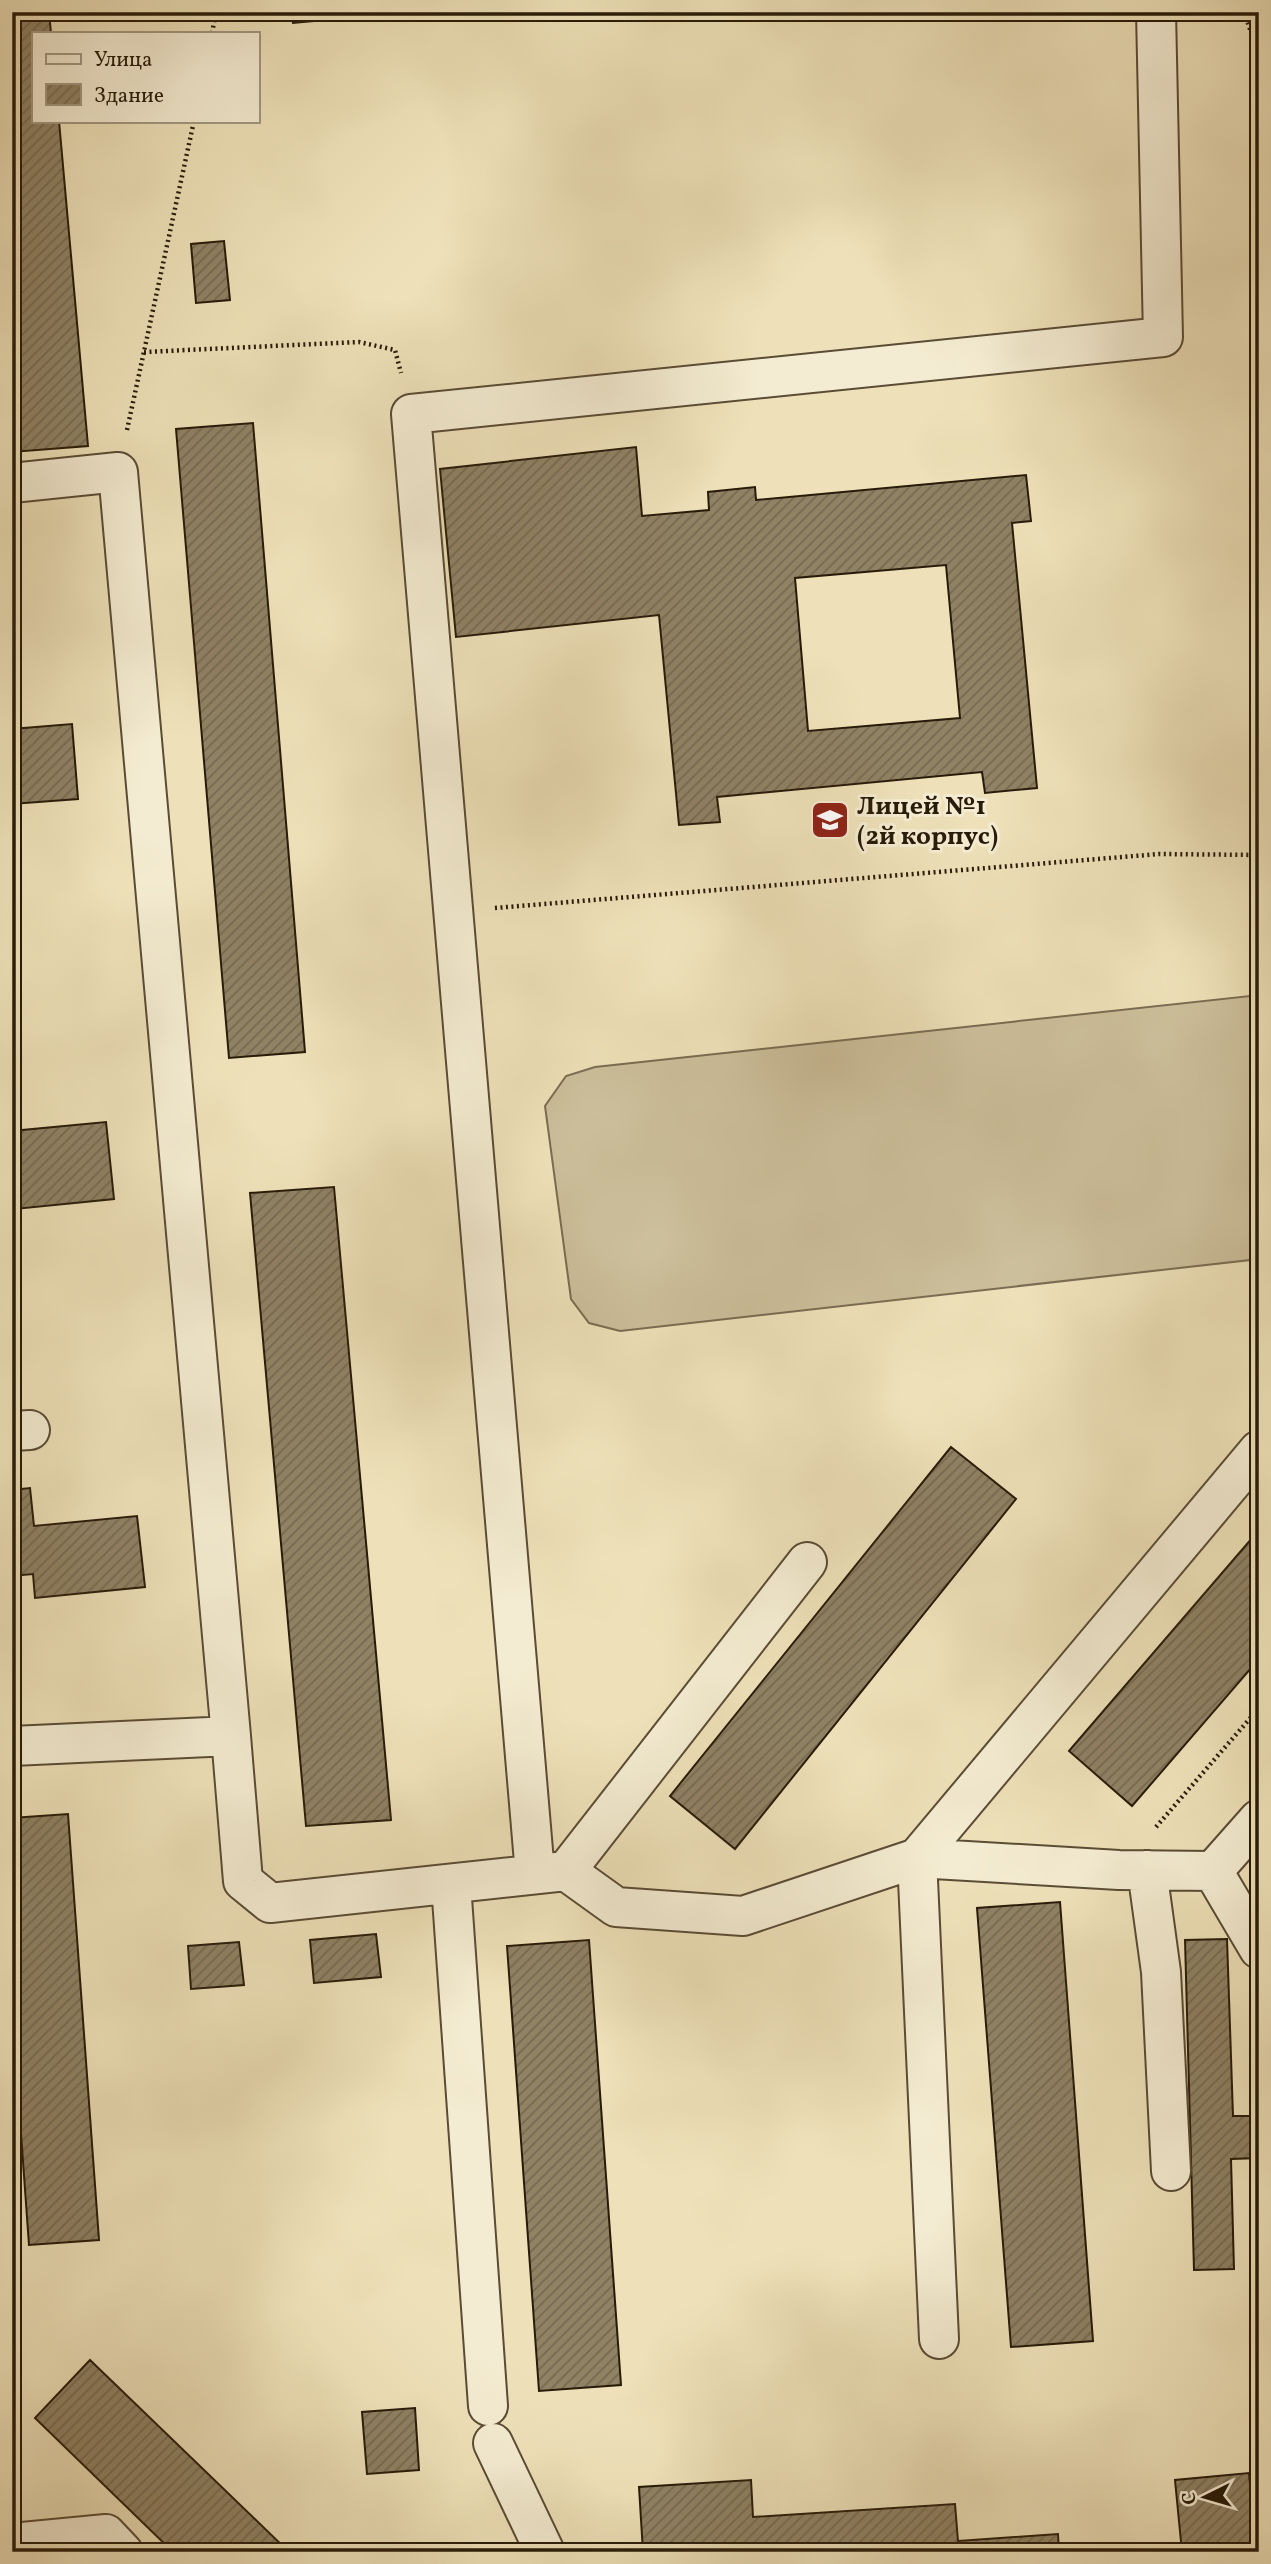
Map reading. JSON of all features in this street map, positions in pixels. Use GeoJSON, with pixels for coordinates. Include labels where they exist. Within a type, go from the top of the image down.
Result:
{"type":"FeatureCollection","features":[{"type":"Feature","properties":{"kind":"lane"},"geometry":{"type":"LineString","coordinates":[[550,1872],[455,911],[411,414],[1163,337],[1156,12]]}},
{"type":"Feature","properties":{"kind":"lane"},"geometry":{"type":"LineString","coordinates":[[12,483],[118,472],[243,1881],[270,1903],[550,1872],[616,1908],[743,1916],[916,1858],[1133,1870],[1213,1871],[1259,1819]]}},
{"type":"Feature","properties":{"kind":"lane"},"geometry":{"type":"LineString","coordinates":[[939,2339],[916,1858],[1259,1450]]}},
{"type":"Feature","properties":{"kind":"lane"},"geometry":{"type":"LineString","coordinates":[[550,1872],[807,1562]]}},
{"type":"Feature","properties":{"kind":"lane"},"geometry":{"type":"LineString","coordinates":[[12,1746],[231,1736]]}},
{"type":"Feature","properties":{"kind":"lane"},"geometry":{"type":"LineString","coordinates":[[1133,1870],[1161,1972],[1171,2171]]}},
{"type":"Feature","properties":{"kind":"lane"},"geometry":{"type":"LineString","coordinates":[[1213,1871],[1259,1949]]}},
{"type":"Feature","properties":{"kind":"lane"},"geometry":{"type":"LineString","coordinates":[[452,1884],[488,2406]]}},
{"type":"Feature","properties":{"kind":"lane"},"geometry":{"type":"LineString","coordinates":[[493,2443],[545,2552]]}},
{"type":"Feature","properties":{"kind":"lane"},"geometry":{"type":"LineString","coordinates":[[12,2543],[106,2534],[123,2552]]}},
{"type":"Feature","properties":{"kind":"path"},"geometry":{"type":"LineString","coordinates":[[212,32],[216,12]]}},
{"type":"Feature","properties":{"kind":"path"},"geometry":{"type":"LineString","coordinates":[[1244,12],[1259,55]]}},
{"type":"Feature","properties":{"kind":"path"},"geometry":{"type":"LineString","coordinates":[[118,472],[194,122]]}},
{"type":"Feature","properties":{"kind":"path"},"geometry":{"type":"LineString","coordinates":[[144,352],[359,342],[395,350],[411,414]]}},
{"type":"Feature","properties":{"kind":"path"},"geometry":{"type":"LineString","coordinates":[[455,911],[1159,854],[1259,855]]}},
{"type":"Feature","properties":{"kind":"path"},"geometry":{"type":"LineString","coordinates":[[1133,1870],[1259,1708]]}},
{"type":"Feature","properties":{"kind":"shaded area"},"geometry":{"type":"Polygon","coordinates":[[[1259,995],[1259,1259],[620,1331],[589,1323],[571,1299],[545,1106],[566,1076],[595,1067],[1259,995]]]}},
{"type":"Feature","properties":{"kind":"building"},"geometry":{"type":"Polygon","coordinates":[[[12,12],[49,12],[51,32],[32,32],[32,122],[59,122],[88,446],[12,452],[12,12]]]}},
{"type":"Feature","properties":{"kind":"building"},"geometry":{"type":"Polygon","coordinates":[[[292,12],[414,12],[293,23],[292,12]]]}},
{"type":"Feature","properties":{"kind":"building"},"geometry":{"type":"Polygon","coordinates":[[[224,241],[230,300],[196,303],[191,244],[224,241]]]}},
{"type":"Feature","properties":{"kind":"building"},"geometry":{"type":"Polygon","coordinates":[[[253,423],[305,1052],[229,1058],[176,429],[253,423]]]}},
{"type":"Feature","properties":{"kind":"building"},"geometry":{"type":"Polygon","coordinates":[[[636,447],[642,516],[709,510],[708,492],[755,487],[756,500],[1026,475],[1031,521],[1012,523],[1037,788],[985,793],[982,772],[717,797],[720,822],[679,825],[659,615],[456,637],[440,469],[636,447]],[[946,565],[795,578],[808,731],[960,718],[946,565]]]}},
{"type":"Feature","properties":{"kind":"building"},"geometry":{"type":"Polygon","coordinates":[[[72,724],[78,799],[12,804],[12,729],[72,724]]]}},
{"type":"Feature","properties":{"kind":"building"},"geometry":{"type":"Polygon","coordinates":[[[106,1122],[114,1199],[15,1209],[12,1131],[106,1122]]]}},
{"type":"Feature","properties":{"kind":"building"},"geometry":{"type":"Polygon","coordinates":[[[334,1187],[391,1820],[306,1826],[250,1193],[334,1187]]]}},
{"type":"Feature","properties":{"kind":"building"},"geometry":{"type":"Polygon","coordinates":[[[951,1447],[1016,1499],[735,1849],[670,1796],[951,1447]]]}},
{"type":"Feature","properties":{"kind":"building"},"geometry":{"type":"Polygon","coordinates":[[[30,1488],[34,1526],[137,1516],[145,1587],[35,1598],[33,1574],[12,1576],[12,1490],[30,1488]]]}},
{"type":"Feature","properties":{"kind":"building"},"geometry":{"type":"Polygon","coordinates":[[[1259,1530],[1259,1659],[1132,1806],[1069,1751],[1259,1530]]]}},
{"type":"Feature","properties":{"kind":"building"},"geometry":{"type":"Polygon","coordinates":[[[68,1814],[99,2240],[29,2245],[12,2008],[12,1818],[68,1814]]]}},
{"type":"Feature","properties":{"kind":"building"},"geometry":{"type":"Polygon","coordinates":[[[1060,1902],[1093,2341],[1011,2347],[977,1908],[1060,1902]]]}},
{"type":"Feature","properties":{"kind":"building"},"geometry":{"type":"Polygon","coordinates":[[[376,1934],[381,1977],[314,1983],[310,1940],[376,1934]]]}},
{"type":"Feature","properties":{"kind":"building"},"geometry":{"type":"Polygon","coordinates":[[[1227,1939],[1233,2116],[1259,2116],[1259,2158],[1231,2159],[1234,2269],[1194,2270],[1185,1940],[1227,1939]]]}},
{"type":"Feature","properties":{"kind":"building"},"geometry":{"type":"Polygon","coordinates":[[[589,1940],[621,2385],[539,2391],[507,1946],[589,1940]]]}},
{"type":"Feature","properties":{"kind":"building"},"geometry":{"type":"Polygon","coordinates":[[[239,1942],[244,1985],[191,1989],[188,1946],[239,1942]]]}},
{"type":"Feature","properties":{"kind":"building"},"geometry":{"type":"Polygon","coordinates":[[[90,2360],[289,2552],[173,2552],[35,2418],[90,2360]]]}},
{"type":"Feature","properties":{"kind":"building"},"geometry":{"type":"Polygon","coordinates":[[[415,2408],[419,2470],[367,2474],[362,2412],[415,2408]]]}},
{"type":"Feature","properties":{"kind":"building"},"geometry":{"type":"Polygon","coordinates":[[[1249,2473],[1256,2552],[1182,2552],[1175,2480],[1249,2473]]]}},
{"type":"Feature","properties":{"kind":"building"},"geometry":{"type":"Polygon","coordinates":[[[751,2480],[753,2517],[955,2504],[958,2541],[1058,2534],[1059,2552],[643,2552],[639,2487],[751,2480]]]}},
{"type":"Feature","properties":{"kind":"place","name":"Лицей №1 (2й корпус)"},"geometry":{"type":"Point","coordinates":[830,820]}}]}
